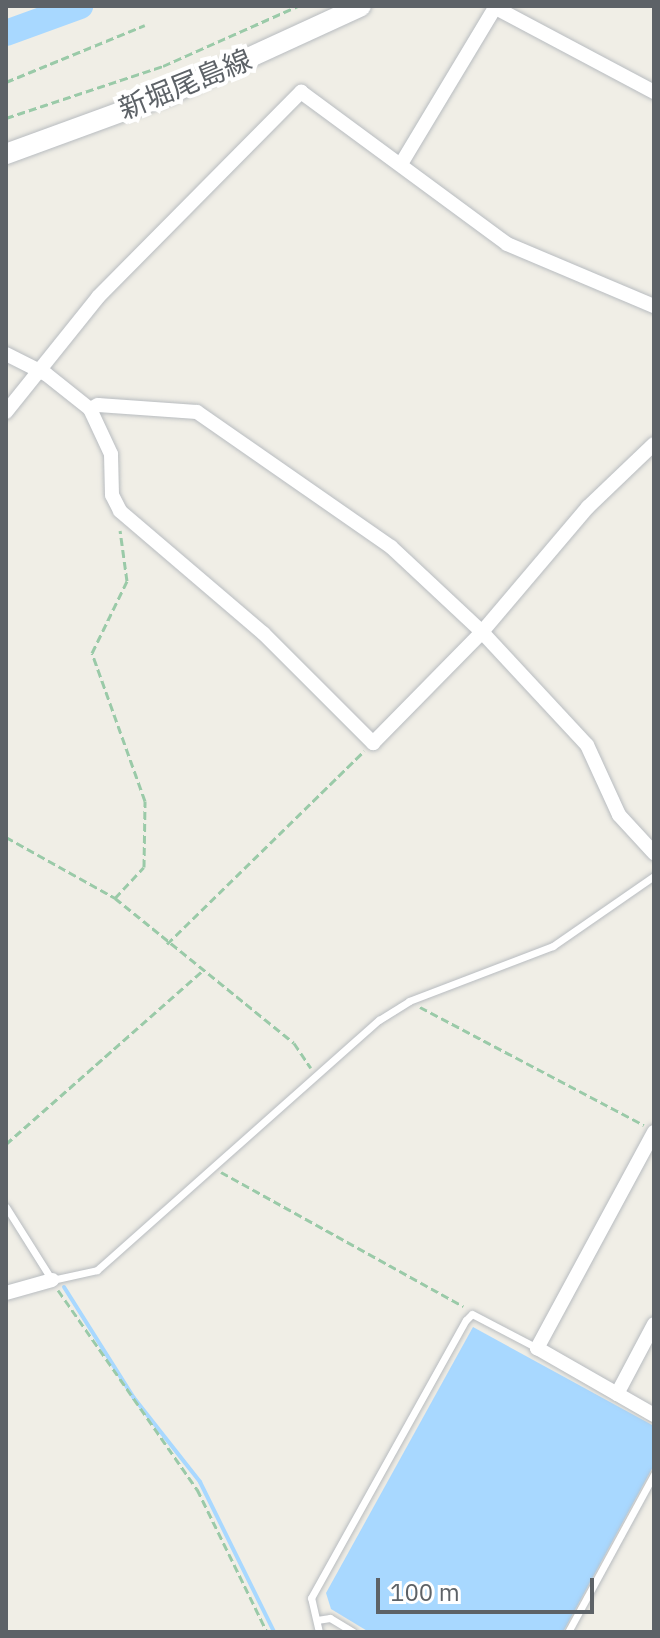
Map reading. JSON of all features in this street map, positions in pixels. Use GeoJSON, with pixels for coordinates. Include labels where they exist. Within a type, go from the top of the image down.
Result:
{"type":"FeatureCollection","features":[{"type":"Feature","properties":{"kind":"main road","name":"新堀尾島線"},"geometry":{"type":"LineString","coordinates":[[6,154],[170,94],[361,6]]}},
{"type":"Feature","properties":{"kind":"street"},"geometry":{"type":"LineString","coordinates":[[401,164],[496,7],[654,92]]}},
{"type":"Feature","properties":{"kind":"street"},"geometry":{"type":"LineString","coordinates":[[6,412],[98,297],[295,95],[307,93],[507,244],[654,306]]}},
{"type":"Feature","properties":{"kind":"street"},"geometry":{"type":"LineString","coordinates":[[6,354],[38,371],[90,409],[111,454],[112,495],[120,511],[263,633],[373,743],[482,632],[588,507],[654,444]]}},
{"type":"Feature","properties":{"kind":"street"},"geometry":{"type":"LineString","coordinates":[[90,409],[98,405],[197,412],[391,547],[482,632],[587,745],[619,815],[654,853]]}},
{"type":"Feature","properties":{"kind":"street"},"geometry":{"type":"LineString","coordinates":[[654,1131],[537,1348],[654,1415]]}},
{"type":"Feature","properties":{"kind":"street"},"geometry":{"type":"LineString","coordinates":[[6,1293],[52,1280]]}},
{"type":"Feature","properties":{"kind":"street"},"geometry":{"type":"LineString","coordinates":[[617,1394],[654,1324]]}},
{"type":"Feature","properties":{"kind":"lane"},"geometry":{"type":"LineString","coordinates":[[6,1207],[52,1280],[97,1270],[316,1074],[409,1001],[553,946],[654,876]]}},
{"type":"Feature","properties":{"kind":"lane"},"geometry":{"type":"LineString","coordinates":[[319,1632],[311,1598],[472,1314],[537,1348]]}},
{"type":"Feature","properties":{"kind":"lane"},"geometry":{"type":"LineString","coordinates":[[568,1632],[654,1474]]}},
{"type":"Feature","properties":{"kind":"lane"},"geometry":{"type":"LineString","coordinates":[[317,1620],[330,1618],[353,1632]]}},
{"type":"Feature","properties":{"kind":"path"},"geometry":{"type":"LineString","coordinates":[[6,118],[163,66],[298,6]]}},
{"type":"Feature","properties":{"kind":"path"},"geometry":{"type":"LineString","coordinates":[[6,82],[145,25]]}},
{"type":"Feature","properties":{"kind":"path"},"geometry":{"type":"LineString","coordinates":[[115,898],[144,867],[145,801],[92,653],[127,581],[120,511]]}},
{"type":"Feature","properties":{"kind":"path"},"geometry":{"type":"LineString","coordinates":[[167,944],[373,743]]}},
{"type":"Feature","properties":{"kind":"path"},"geometry":{"type":"LineString","coordinates":[[6,837],[115,898],[167,944],[294,1043],[316,1074]]}},
{"type":"Feature","properties":{"kind":"path"},"geometry":{"type":"LineString","coordinates":[[6,1144],[202,971]]}},
{"type":"Feature","properties":{"kind":"path"},"geometry":{"type":"LineString","coordinates":[[409,1001],[654,1131]]}},
{"type":"Feature","properties":{"kind":"path"},"geometry":{"type":"LineString","coordinates":[[212,1167],[472,1314]]}},
{"type":"Feature","properties":{"kind":"path"},"geometry":{"type":"LineString","coordinates":[[52,1280],[81,1329],[197,1489],[267,1632]]}},
{"type":"Feature","properties":{"kind":"water"},"geometry":{"type":"Polygon","coordinates":[[[473,1327],[654,1426],[654,1465],[563,1632],[369,1632],[331,1609],[326,1593],[473,1327]]]}},
{"type":"Feature","properties":{"kind":"waterway"},"geometry":{"type":"LineString","coordinates":[[6,33],[80,6]]}},
{"type":"Feature","properties":{"kind":"waterway"},"geometry":{"type":"LineString","coordinates":[[64,1287],[134,1398],[200,1482],[274,1632]]}}]}
